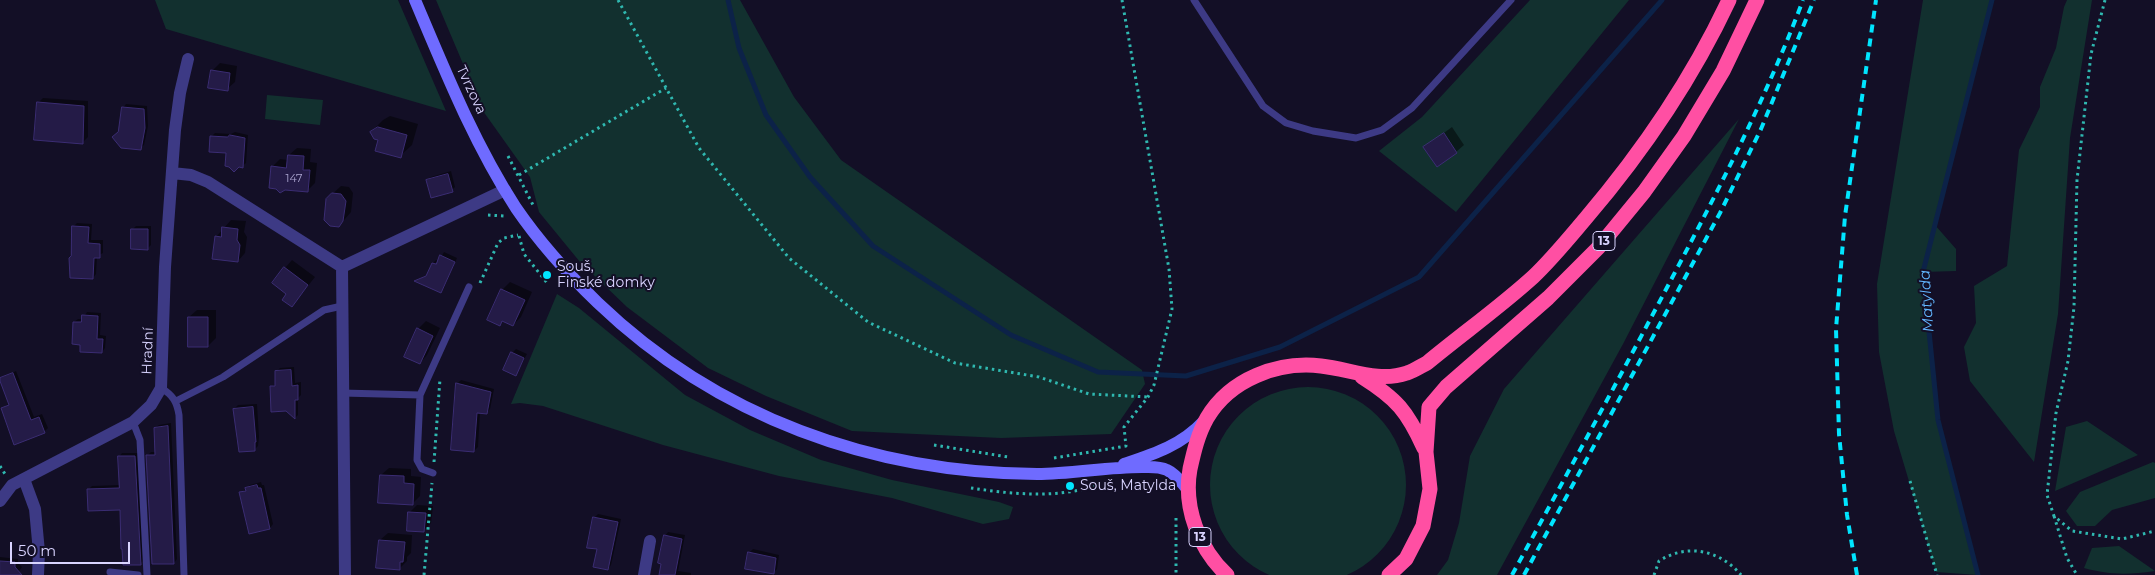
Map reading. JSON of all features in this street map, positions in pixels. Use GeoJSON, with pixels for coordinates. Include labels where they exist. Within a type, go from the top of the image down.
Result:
{"type":"FeatureCollection","features":[{"type":"Feature","properties":{"kind":"highway","name":"13"},"geometry":{"type":"LineString","coordinates":[[1228,575],[1212,558],[1197,532],[1188,490],[1195,446],[1213,410],[1237,387],[1269,370],[1303,365],[1321,366],[1386,378],[1407,373],[1427,363],[1532,277],[1561,248],[1623,176],[1661,122],[1698,61],[1729,0]]}},
{"type":"Feature","properties":{"kind":"highway","name":"13"},"geometry":{"type":"LineString","coordinates":[[1389,575],[1406,559],[1423,526],[1430,489],[1426,452],[1429,407],[1446,387],[1548,298],[1598,248],[1638,199],[1684,136],[1723,71],[1757,0]]}},
{"type":"Feature","properties":{"kind":"highway"},"geometry":{"type":"LineString","coordinates":[[1357,374],[1387,392],[1411,420],[1426,452]]}},
{"type":"Feature","properties":{"kind":"street","name":"Tvrzova"},"geometry":{"type":"LineString","coordinates":[[415,0],[456,95],[491,167],[518,210],[559,264],[626,329],[692,378],[763,416],[791,428],[845,446],[881,455],[951,468],[1037,474],[1114,467]]}},
{"type":"Feature","properties":{"kind":"street","name":"Hradní"},"geometry":{"type":"LineString","coordinates":[[0,501],[12,485],[133,422],[152,404],[161,388],[165,267],[172,174],[179,99],[188,59]]}},
{"type":"Feature","properties":{"kind":"street"},"geometry":{"type":"LineString","coordinates":[[172,174],[192,175],[208,182],[342,267]]}},
{"type":"Feature","properties":{"kind":"street"},"geometry":{"type":"LineString","coordinates":[[342,267],[506,190]]}},
{"type":"Feature","properties":{"kind":"street"},"geometry":{"type":"LineString","coordinates":[[342,267],[345,575]]}},
{"type":"Feature","properties":{"kind":"street"},"geometry":{"type":"LineString","coordinates":[[1114,467],[1170,448],[1197,429],[1207,419]]}},
{"type":"Feature","properties":{"kind":"street"},"geometry":{"type":"LineString","coordinates":[[1114,467],[1162,468],[1174,474],[1188,490]]}},
{"type":"Feature","properties":{"kind":"street"},"geometry":{"type":"LineString","coordinates":[[24,479],[35,509],[39,552],[38,575]]}},
{"type":"Feature","properties":{"kind":"street"},"geometry":{"type":"LineString","coordinates":[[644,575],[650,541]]}},
{"type":"Feature","properties":{"kind":"lane"},"geometry":{"type":"LineString","coordinates":[[1194,0],[1263,106],[1286,123],[1313,131],[1356,138],[1382,130],[1412,108],[1511,0]]}},
{"type":"Feature","properties":{"kind":"lane"},"geometry":{"type":"LineString","coordinates":[[433,473],[422,469],[417,460],[420,394],[469,287]]}},
{"type":"Feature","properties":{"kind":"lane"},"geometry":{"type":"LineString","coordinates":[[176,401],[223,377],[324,310],[342,306]]}},
{"type":"Feature","properties":{"kind":"lane"},"geometry":{"type":"LineString","coordinates":[[161,388],[168,392],[176,401],[179,415],[184,575]]}},
{"type":"Feature","properties":{"kind":"lane"},"geometry":{"type":"LineString","coordinates":[[342,393],[420,394]]}},
{"type":"Feature","properties":{"kind":"lane"},"geometry":{"type":"LineString","coordinates":[[133,422],[140,440],[147,575]]}},
{"type":"Feature","properties":{"kind":"lane"},"geometry":{"type":"LineString","coordinates":[[110,572],[138,575]]}},
{"type":"Feature","properties":{"kind":"path"},"geometry":{"type":"LineString","coordinates":[[618,0],[699,148],[789,258],[868,322],[955,363],[1039,377],[1089,394],[1148,397]]}},
{"type":"Feature","properties":{"kind":"path"},"geometry":{"type":"LineString","coordinates":[[1048,459],[1126,446],[1124,427],[1148,397],[1154,385],[1171,316],[1172,284],[1122,0]]}},
{"type":"Feature","properties":{"kind":"path"},"geometry":{"type":"LineString","coordinates":[[2077,575],[2067,558],[2047,495],[2056,413],[2068,361],[2074,307],[2077,180],[2091,54],[2105,0]]}},
{"type":"Feature","properties":{"kind":"path"},"geometry":{"type":"LineString","coordinates":[[518,175],[666,88]]}},
{"type":"Feature","properties":{"kind":"path"},"geometry":{"type":"LineString","coordinates":[[508,156],[534,205]]}},
{"type":"Feature","properties":{"kind":"path"},"geometry":{"type":"LineString","coordinates":[[482,217],[497,214],[510,219]]}},
{"type":"Feature","properties":{"kind":"path"},"geometry":{"type":"LineString","coordinates":[[516,227],[524,254],[548,284]]}},
{"type":"Feature","properties":{"kind":"path"},"geometry":{"type":"LineString","coordinates":[[478,287],[498,243],[504,238],[518,235]]}},
{"type":"Feature","properties":{"kind":"path"},"geometry":{"type":"LineString","coordinates":[[424,575],[441,375]]}},
{"type":"Feature","properties":{"kind":"path"},"geometry":{"type":"LineString","coordinates":[[934,446],[1012,458]]}},
{"type":"Feature","properties":{"kind":"path"},"geometry":{"type":"LineString","coordinates":[[1910,481],[1937,575]]}},
{"type":"Feature","properties":{"kind":"path"},"geometry":{"type":"LineString","coordinates":[[971,488],[1010,492],[1064,492],[1084,489],[1103,483]]}},
{"type":"Feature","properties":{"kind":"path"},"geometry":{"type":"LineString","coordinates":[[2054,516],[2072,531],[2122,538],[2155,531]]}},
{"type":"Feature","properties":{"kind":"path"},"geometry":{"type":"LineString","coordinates":[[1176,517],[1176,575]]}},
{"type":"Feature","properties":{"kind":"path"},"geometry":{"type":"LineString","coordinates":[[1654,575],[1658,561],[1680,551],[1708,552],[1723,559],[1741,575]]}},
{"type":"Feature","properties":{"kind":"green space"},"geometry":{"type":"Polygon","coordinates":[[[155,0],[398,0],[446,111],[166,29],[155,0]]]}},
{"type":"Feature","properties":{"kind":"green space"},"geometry":{"type":"Polygon","coordinates":[[[436,0],[740,0],[794,97],[841,160],[1142,370],[1145,384],[1111,434],[1001,438],[852,431],[766,396],[708,368],[627,307],[580,262],[539,212],[530,177],[483,111],[436,0]]]}},
{"type":"Feature","properties":{"kind":"green space"},"geometry":{"type":"Polygon","coordinates":[[[1530,0],[1629,0],[1456,212],[1379,151],[1422,117],[1530,0]]]}},
{"type":"Feature","properties":{"kind":"green space"},"geometry":{"type":"Polygon","coordinates":[[[1923,0],[1992,0],[1935,225],[1956,249],[1956,271],[1923,272],[1938,420],[1978,575],[1936,572],[1894,431],[1879,352],[1877,284],[1923,0]]]}},
{"type":"Feature","properties":{"kind":"green space"},"geometry":{"type":"Polygon","coordinates":[[[2067,0],[2092,0],[2070,138],[2058,314],[2034,462],[1970,381],[1964,347],[1976,323],[1974,286],[2007,266],[2019,150],[2040,107],[2040,87],[2056,48],[2067,0]]]}},
{"type":"Feature","properties":{"kind":"green space"},"geometry":{"type":"Polygon","coordinates":[[[267,95],[323,100],[320,125],[265,119],[267,95]]]}},
{"type":"Feature","properties":{"kind":"green space"},"geometry":{"type":"Polygon","coordinates":[[[1739,119],[1623,344],[1497,575],[1437,575],[1448,560],[1459,523],[1470,456],[1504,389],[1739,119]]]}},
{"type":"Feature","properties":{"kind":"green space"},"geometry":{"type":"Polygon","coordinates":[[[557,294],[579,308],[685,395],[750,430],[821,460],[892,480],[999,502],[1013,507],[1009,519],[983,524],[892,498],[779,476],[663,445],[543,406],[520,403],[511,404],[557,294]]]}},
{"type":"Feature","properties":{"kind":"green space"},"geometry":{"type":"Polygon","coordinates":[[[1298,387],[1318,387],[1337,391],[1354,398],[1363,403],[1384,423],[1399,447],[1406,475],[1406,495],[1399,523],[1390,540],[1370,561],[1354,572],[1337,579],[1318,583],[1298,583],[1270,576],[1253,567],[1226,540],[1214,514],[1210,495],[1210,475],[1217,447],[1226,430],[1253,403],[1279,391],[1298,387]]]}},
{"type":"Feature","properties":{"kind":"green space"},"geometry":{"type":"Polygon","coordinates":[[[2087,421],[2138,455],[2055,491],[2066,427],[2087,421]]]}},
{"type":"Feature","properties":{"kind":"green space"},"geometry":{"type":"Polygon","coordinates":[[[2153,462],[2155,463],[2155,498],[2112,510],[2095,526],[2077,526],[2066,511],[2080,492],[2153,462]]]}},
{"type":"Feature","properties":{"kind":"green space"},"geometry":{"type":"Polygon","coordinates":[[[2119,546],[2155,571],[2119,574],[2084,568],[2092,548],[2119,546]]]}},
{"type":"Feature","properties":{"kind":"building"},"geometry":{"type":"Polygon","coordinates":[[[211,70],[230,73],[228,91],[208,88],[211,70]]]}},
{"type":"Feature","properties":{"kind":"building"},"geometry":{"type":"Polygon","coordinates":[[[37,102],[84,106],[83,144],[34,140],[37,102]]]}},
{"type":"Feature","properties":{"kind":"building"},"geometry":{"type":"Polygon","coordinates":[[[122,107],[144,109],[145,128],[141,150],[121,148],[112,137],[118,132],[122,107]]]}},
{"type":"Feature","properties":{"kind":"building"},"geometry":{"type":"Polygon","coordinates":[[[378,127],[407,135],[401,158],[375,151],[378,140],[374,139],[370,132],[378,127]]]}},
{"type":"Feature","properties":{"kind":"building"},"geometry":{"type":"Polygon","coordinates":[[[1444,133],[1457,153],[1437,167],[1423,147],[1444,133]]]}},
{"type":"Feature","properties":{"kind":"building"},"geometry":{"type":"Polygon","coordinates":[[[230,135],[245,138],[243,168],[239,167],[234,172],[225,166],[226,153],[209,152],[210,136],[227,137],[230,135]]]}},
{"type":"Feature","properties":{"kind":"building"},"geometry":{"type":"Polygon","coordinates":[[[288,155],[304,156],[303,170],[310,170],[308,192],[285,190],[280,193],[276,189],[269,188],[271,166],[286,168],[288,155]]]}},
{"type":"Feature","properties":{"kind":"building"},"geometry":{"type":"Polygon","coordinates":[[[448,174],[453,192],[431,198],[426,180],[448,174]]]}},
{"type":"Feature","properties":{"kind":"building"},"geometry":{"type":"Polygon","coordinates":[[[332,193],[341,194],[346,201],[343,221],[339,227],[330,226],[324,220],[326,199],[332,193]]]}},
{"type":"Feature","properties":{"kind":"building"},"geometry":{"type":"Polygon","coordinates":[[[72,226],[89,227],[88,243],[100,244],[100,258],[94,258],[93,279],[70,278],[69,258],[71,256],[72,226]]]}},
{"type":"Feature","properties":{"kind":"building"},"geometry":{"type":"Polygon","coordinates":[[[222,227],[238,229],[237,240],[240,245],[238,262],[212,259],[215,236],[221,237],[222,227]]]}},
{"type":"Feature","properties":{"kind":"building"},"geometry":{"type":"Polygon","coordinates":[[[131,229],[148,229],[148,250],[131,249],[131,229]]]}},
{"type":"Feature","properties":{"kind":"building"},"geometry":{"type":"Polygon","coordinates":[[[440,255],[455,262],[441,293],[414,281],[426,276],[432,263],[436,264],[440,255]]]}},
{"type":"Feature","properties":{"kind":"building"},"geometry":{"type":"Polygon","coordinates":[[[284,267],[308,285],[292,307],[282,300],[286,294],[272,283],[284,267]]]}},
{"type":"Feature","properties":{"kind":"building"},"geometry":{"type":"Polygon","coordinates":[[[501,289],[525,300],[513,326],[502,321],[500,326],[487,320],[501,289]]]}},
{"type":"Feature","properties":{"kind":"building"},"geometry":{"type":"Polygon","coordinates":[[[82,315],[98,316],[97,339],[103,339],[102,353],[80,352],[80,345],[72,344],[73,322],[81,322],[82,315]]]}},
{"type":"Feature","properties":{"kind":"building"},"geometry":{"type":"Polygon","coordinates":[[[188,317],[208,317],[208,347],[188,347],[188,317]]]}},
{"type":"Feature","properties":{"kind":"building"},"geometry":{"type":"Polygon","coordinates":[[[417,328],[433,336],[420,364],[404,357],[417,328]]]}},
{"type":"Feature","properties":{"kind":"building"},"geometry":{"type":"Polygon","coordinates":[[[511,352],[524,358],[516,376],[503,370],[511,352]]]}},
{"type":"Feature","properties":{"kind":"building"},"geometry":{"type":"Polygon","coordinates":[[[291,370],[292,386],[298,385],[298,400],[295,400],[295,419],[286,411],[271,412],[270,386],[275,386],[275,371],[291,370]]]}},
{"type":"Feature","properties":{"kind":"building"},"geometry":{"type":"Polygon","coordinates":[[[13,373],[31,420],[39,417],[45,433],[14,445],[1,408],[9,405],[0,381],[0,378],[13,373]]]}},
{"type":"Feature","properties":{"kind":"building"},"geometry":{"type":"Polygon","coordinates":[[[456,383],[491,392],[487,414],[477,413],[474,452],[451,450],[456,383]]]}},
{"type":"Feature","properties":{"kind":"building"},"geometry":{"type":"Polygon","coordinates":[[[253,407],[255,451],[239,452],[233,409],[253,407]]]}},
{"type":"Feature","properties":{"kind":"building"},"geometry":{"type":"Polygon","coordinates":[[[168,426],[174,564],[152,564],[146,455],[155,455],[154,428],[168,426]]]}},
{"type":"Feature","properties":{"kind":"building"},"geometry":{"type":"Polygon","coordinates":[[[118,456],[135,456],[141,565],[123,565],[120,510],[88,511],[87,489],[119,488],[118,456]]]}},
{"type":"Feature","properties":{"kind":"building"},"geometry":{"type":"Polygon","coordinates":[[[380,475],[404,476],[404,483],[414,484],[413,505],[378,503],[380,475]]]}},
{"type":"Feature","properties":{"kind":"building"},"geometry":{"type":"Polygon","coordinates":[[[257,485],[258,488],[261,488],[270,529],[249,534],[239,492],[246,491],[245,488],[257,485]]]}},
{"type":"Feature","properties":{"kind":"building"},"geometry":{"type":"Polygon","coordinates":[[[408,512],[426,513],[424,532],[407,531],[408,512]]]}},
{"type":"Feature","properties":{"kind":"building"},"geometry":{"type":"Polygon","coordinates":[[[593,517],[618,522],[608,570],[593,567],[597,549],[587,548],[593,517]]]}},
{"type":"Feature","properties":{"kind":"building"},"geometry":{"type":"Polygon","coordinates":[[[664,535],[682,539],[675,575],[659,575],[661,564],[658,563],[664,535]]]}},
{"type":"Feature","properties":{"kind":"building"},"geometry":{"type":"Polygon","coordinates":[[[379,540],[405,542],[403,562],[400,562],[400,570],[376,568],[379,540]]]}},
{"type":"Feature","properties":{"kind":"building"},"geometry":{"type":"Polygon","coordinates":[[[748,552],[776,558],[774,574],[745,569],[748,552]]]}},
{"type":"Feature","properties":{"kind":"building"},"geometry":{"type":"Polygon","coordinates":[[[0,561],[15,562],[15,567],[22,575],[0,575],[0,561]]]}},
{"type":"Feature","properties":{"kind":"waterway"},"geometry":{"type":"LineString","coordinates":[[728,0],[739,48],[766,115],[810,177],[873,246],[1011,335],[1098,372],[1186,376],[1280,347],[1419,277],[1662,0]]}},
{"type":"Feature","properties":{"kind":"waterway","name":"Matylda"},"geometry":{"type":"LineString","coordinates":[[1978,575],[1938,420],[1923,272],[1992,0]]}},
{"type":"Feature","properties":{"kind":"railway"},"geometry":{"type":"LineString","coordinates":[[1512,575],[1633,352],[1725,175],[1774,71],[1803,0]]}},
{"type":"Feature","properties":{"kind":"railway"},"geometry":{"type":"LineString","coordinates":[[1524,575],[1720,213],[1761,129],[1814,0]]}},
{"type":"Feature","properties":{"kind":"railway"},"geometry":{"type":"LineString","coordinates":[[1857,575],[1847,515],[1839,434],[1836,329],[1845,216],[1876,0]]}},
{"type":"Feature","properties":{"kind":"place","name":"Souš, Finské domky"},"geometry":{"type":"Point","coordinates":[547,275]}},
{"type":"Feature","properties":{"kind":"place","name":"Souš, Matylda"},"geometry":{"type":"Point","coordinates":[1070,486]}}]}
